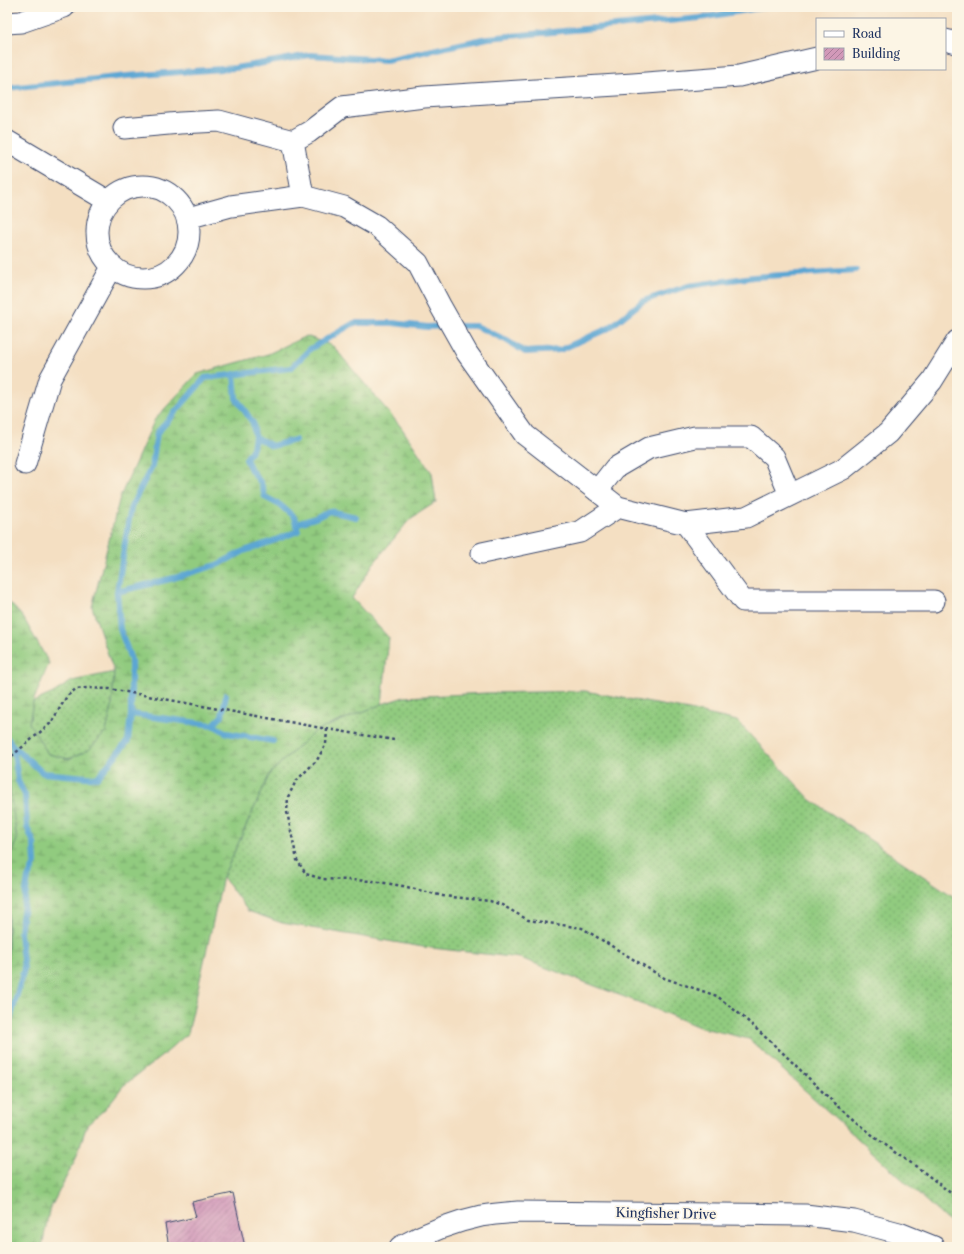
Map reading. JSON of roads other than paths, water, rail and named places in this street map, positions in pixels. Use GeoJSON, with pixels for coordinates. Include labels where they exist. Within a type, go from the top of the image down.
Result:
{"type":"FeatureCollection","features":[{"type":"Feature","properties":{"kind":"street"},"geometry":{"type":"LineString","coordinates":[[7,23],[21,22],[64,7]]}},
{"type":"Feature","properties":{"kind":"street"},"geometry":{"type":"LineString","coordinates":[[946,40],[957,43]]}},
{"type":"Feature","properties":{"kind":"street"},"geometry":{"type":"LineString","coordinates":[[124,128],[219,121],[294,141],[309,132],[342,107],[424,98],[739,76],[816,58]]}},
{"type":"Feature","properties":{"kind":"street"},"geometry":{"type":"LineString","coordinates":[[7,141],[108,201]]}},
{"type":"Feature","properties":{"kind":"street"},"geometry":{"type":"LineString","coordinates":[[294,141],[303,196]]}},
{"type":"Feature","properties":{"kind":"street"},"geometry":{"type":"LineString","coordinates":[[150,185],[176,198],[188,218],[188,246],[174,267],[149,278],[127,276],[112,267],[103,257],[96,235],[98,217],[108,201],[123,189],[150,185]]}},
{"type":"Feature","properties":{"kind":"street"},"geometry":{"type":"LineString","coordinates":[[188,218],[231,206],[303,196],[344,207],[377,226],[418,263],[467,353],[524,435],[618,507],[686,524],[746,516],[843,468],[888,434],[932,381],[957,341]]}},
{"type":"Feature","properties":{"kind":"street"},"geometry":{"type":"LineString","coordinates":[[25,464],[50,379],[112,267]]}},
{"type":"Feature","properties":{"kind":"street"},"geometry":{"type":"LineString","coordinates":[[597,491],[615,468],[649,448],[695,437],[751,437],[774,457],[790,495]]}},
{"type":"Feature","properties":{"kind":"street"},"geometry":{"type":"LineString","coordinates":[[482,553],[580,532],[618,507]]}},
{"type":"Feature","properties":{"kind":"street"},"geometry":{"type":"LineString","coordinates":[[686,524],[743,601],[934,601]]}},
{"type":"Feature","properties":{"kind":"street","name":"Kingfisher Drive"},"geometry":{"type":"LineString","coordinates":[[400,1247],[410,1241],[446,1226],[481,1216],[518,1212],[804,1215],[854,1221],[899,1233],[934,1247]]}},
{"type":"Feature","properties":{"kind":"waterway"},"geometry":{"type":"LineString","coordinates":[[7,88],[127,76],[235,68],[310,55],[386,60],[488,38],[700,18],[765,7]]}},
{"type":"Feature","properties":{"kind":"waterway"},"geometry":{"type":"LineString","coordinates":[[456,326],[476,326],[504,339],[525,352],[560,350],[609,328],[643,301],[688,286],[753,277],[856,270]]}},
{"type":"Feature","properties":{"kind":"waterway"},"geometry":{"type":"LineString","coordinates":[[7,738],[13,746],[43,773],[97,778],[128,741],[131,714],[131,660],[120,629],[117,592],[131,507],[152,466],[157,433],[205,378],[291,368],[310,349],[354,323],[393,323],[427,327],[447,326]]}},
{"type":"Feature","properties":{"kind":"waterway"},"geometry":{"type":"LineString","coordinates":[[117,592],[174,578],[219,564],[244,551],[298,531],[294,517],[280,505],[265,497],[261,483],[251,470],[246,459],[253,448],[255,437],[253,423],[236,398],[234,374]]}},
{"type":"Feature","properties":{"kind":"waterway"},"geometry":{"type":"LineString","coordinates":[[255,437],[272,446],[295,440]]}},
{"type":"Feature","properties":{"kind":"waterway"},"geometry":{"type":"LineString","coordinates":[[296,524],[315,518],[329,511],[356,517]]}},
{"type":"Feature","properties":{"kind":"waterway"},"geometry":{"type":"LineString","coordinates":[[213,725],[222,716],[226,695]]}},
{"type":"Feature","properties":{"kind":"waterway"},"geometry":{"type":"LineString","coordinates":[[131,714],[213,725],[227,733],[273,741]]}},
{"type":"Feature","properties":{"kind":"waterway"},"geometry":{"type":"LineString","coordinates":[[7,1031],[24,969],[20,933],[28,878],[35,863],[34,843],[27,827],[25,795],[18,781],[13,746]]}}]}
